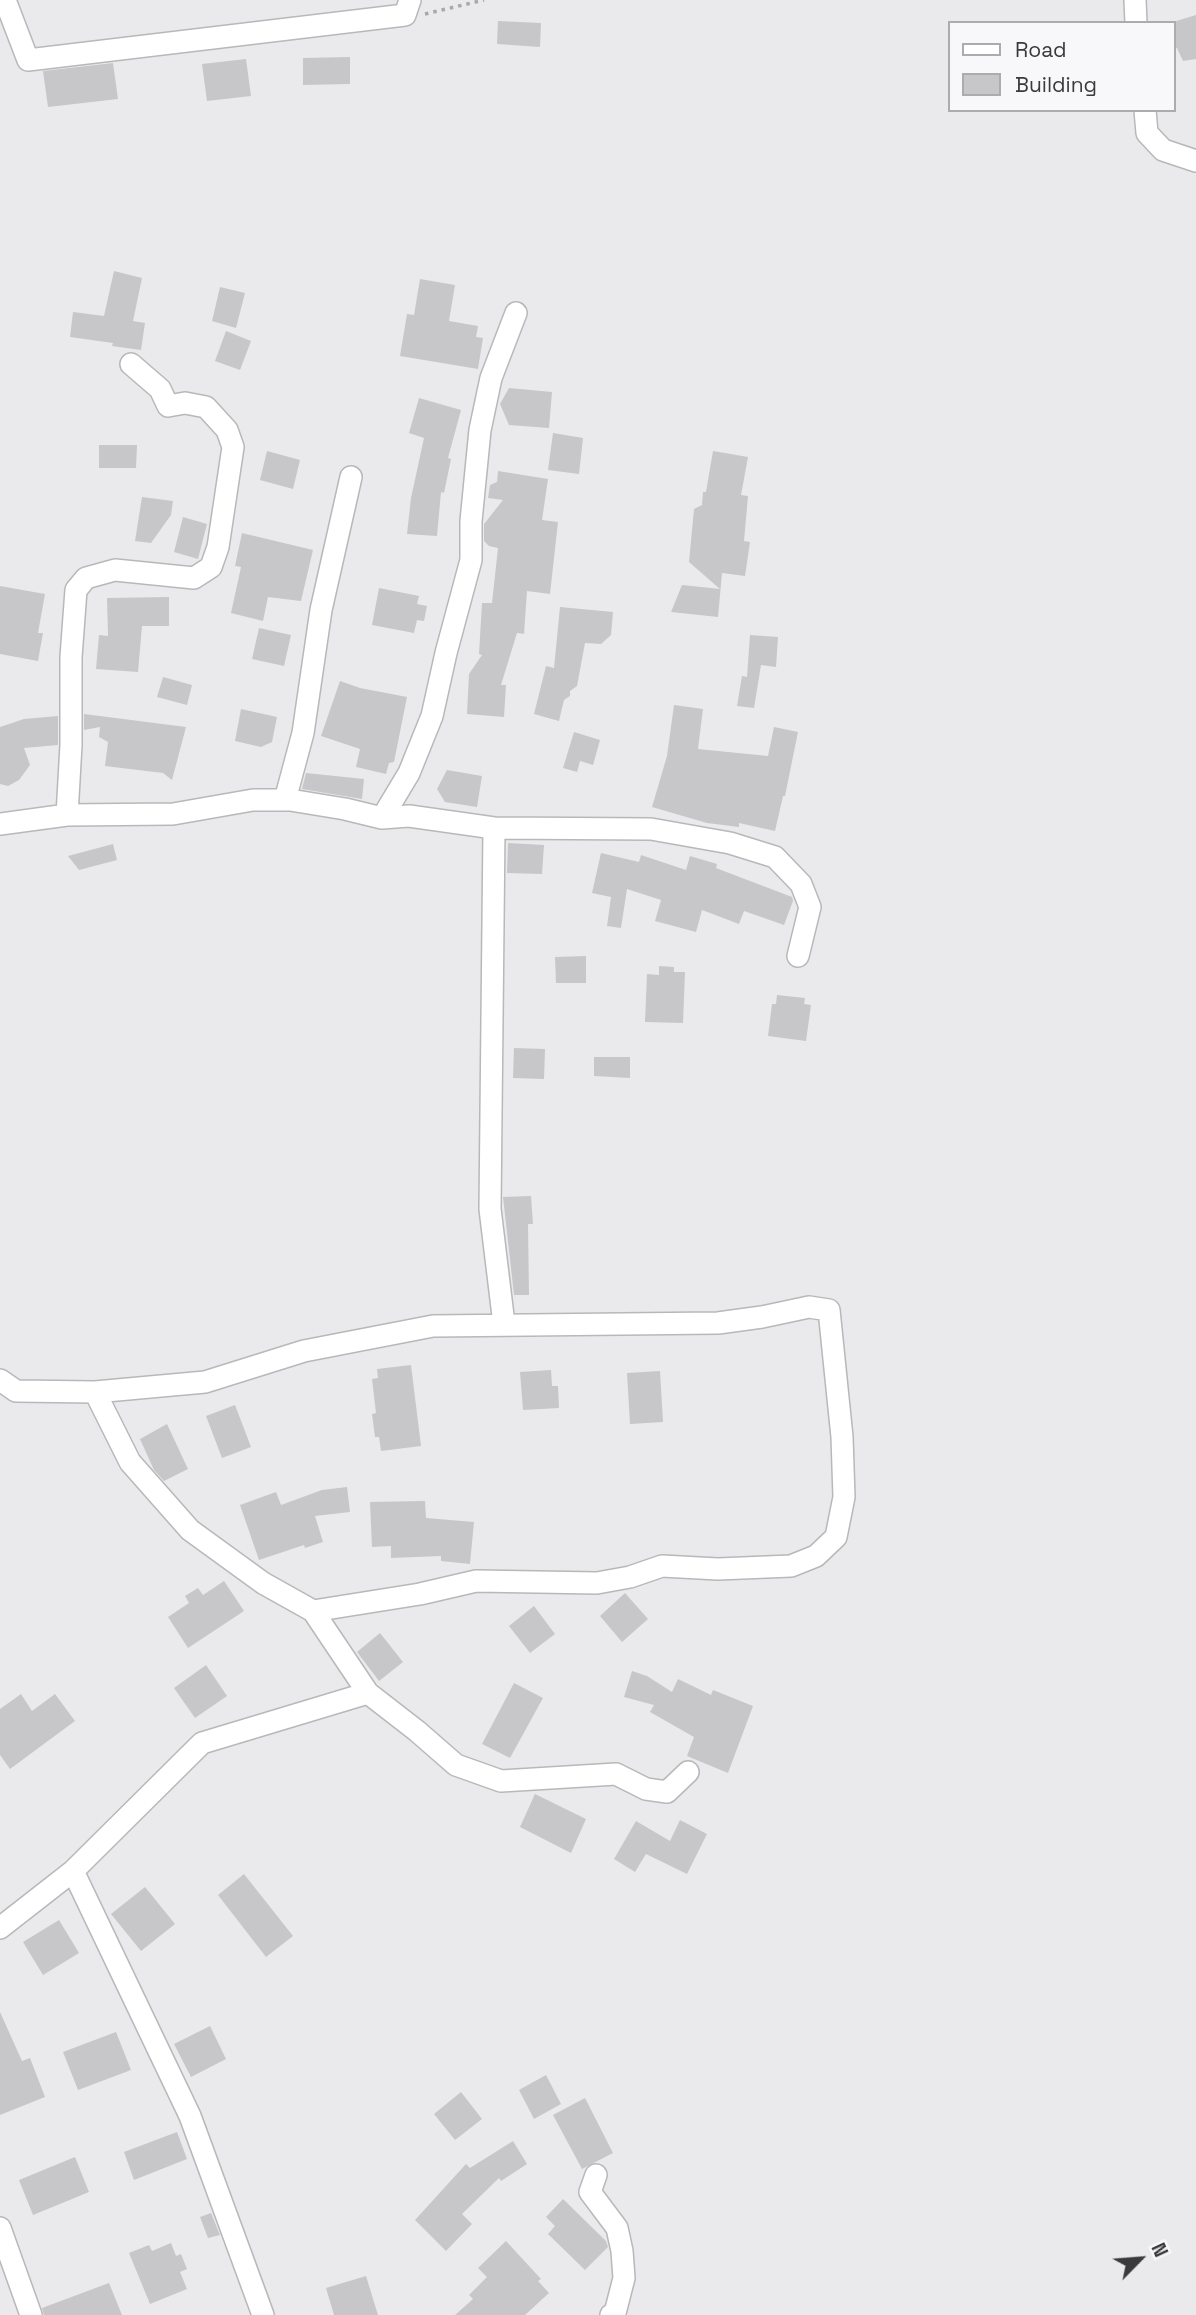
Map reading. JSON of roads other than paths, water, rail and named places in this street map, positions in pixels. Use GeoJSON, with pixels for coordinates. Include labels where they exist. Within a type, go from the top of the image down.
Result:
{"type":"FeatureCollection","features":[{"type":"Feature","properties":{"kind":"street"},"geometry":{"type":"LineString","coordinates":[[5,0],[28,60],[405,8]]}},
{"type":"Feature","properties":{"kind":"street"},"geometry":{"type":"LineString","coordinates":[[1135,0],[1136,21]]}},
{"type":"Feature","properties":{"kind":"street"},"geometry":{"type":"LineString","coordinates":[[1146,112],[1147,133],[1163,150],[1196,161]]}},
{"type":"Feature","properties":{"kind":"street"},"geometry":{"type":"LineString","coordinates":[[382,818],[409,773],[432,716],[471,560],[471,521],[480,430],[491,378],[516,313]]}},
{"type":"Feature","properties":{"kind":"street"},"geometry":{"type":"LineString","coordinates":[[67,815],[71,745],[71,657],[76,590],[86,578],[115,570],[194,578],[211,567],[218,547],[233,447],[227,430],[206,407],[185,403],[168,406],[160,389],[131,364]]}},
{"type":"Feature","properties":{"kind":"street"},"geometry":{"type":"LineString","coordinates":[[285,800],[303,733],[321,610],[351,477]]}},
{"type":"Feature","properties":{"kind":"street"},"geometry":{"type":"LineString","coordinates":[[0,824],[67,815],[173,814],[253,800],[285,800],[382,818],[409,816],[494,828],[651,829],[730,843],[775,857],[801,884],[810,907],[798,956]]}},
{"type":"Feature","properties":{"kind":"street"},"geometry":{"type":"LineString","coordinates":[[494,828],[490,1209],[504,1324]]}},
{"type":"Feature","properties":{"kind":"street"},"geometry":{"type":"LineString","coordinates":[[0,1380],[16,1391],[95,1392],[205,1382],[304,1351],[433,1326],[718,1323],[809,1307],[830,1310],[842,1437],[844,1497],[836,1537],[816,1556],[791,1566],[718,1570],[662,1566],[630,1577],[597,1583],[476,1581],[419,1594],[313,1611]]}},
{"type":"Feature","properties":{"kind":"street"},"geometry":{"type":"LineString","coordinates":[[95,1392],[130,1462],[190,1530],[263,1583],[313,1611],[368,1693],[418,1731],[456,1765],[501,1781],[616,1774],[646,1789],[667,1792],[688,1772]]}},
{"type":"Feature","properties":{"kind":"street"},"geometry":{"type":"LineString","coordinates":[[0,1928],[73,1871],[202,1743],[368,1693]]}},
{"type":"Feature","properties":{"kind":"street"},"geometry":{"type":"LineString","coordinates":[[73,1871],[190,2116],[263,2315]]}},
{"type":"Feature","properties":{"kind":"street"},"geometry":{"type":"LineString","coordinates":[[596,2175],[590,2192],[617,2228],[625,2278],[615,2313],[611,2315]]}},
{"type":"Feature","properties":{"kind":"street"},"geometry":{"type":"LineString","coordinates":[[0,2228],[31,2315]]}}]}
